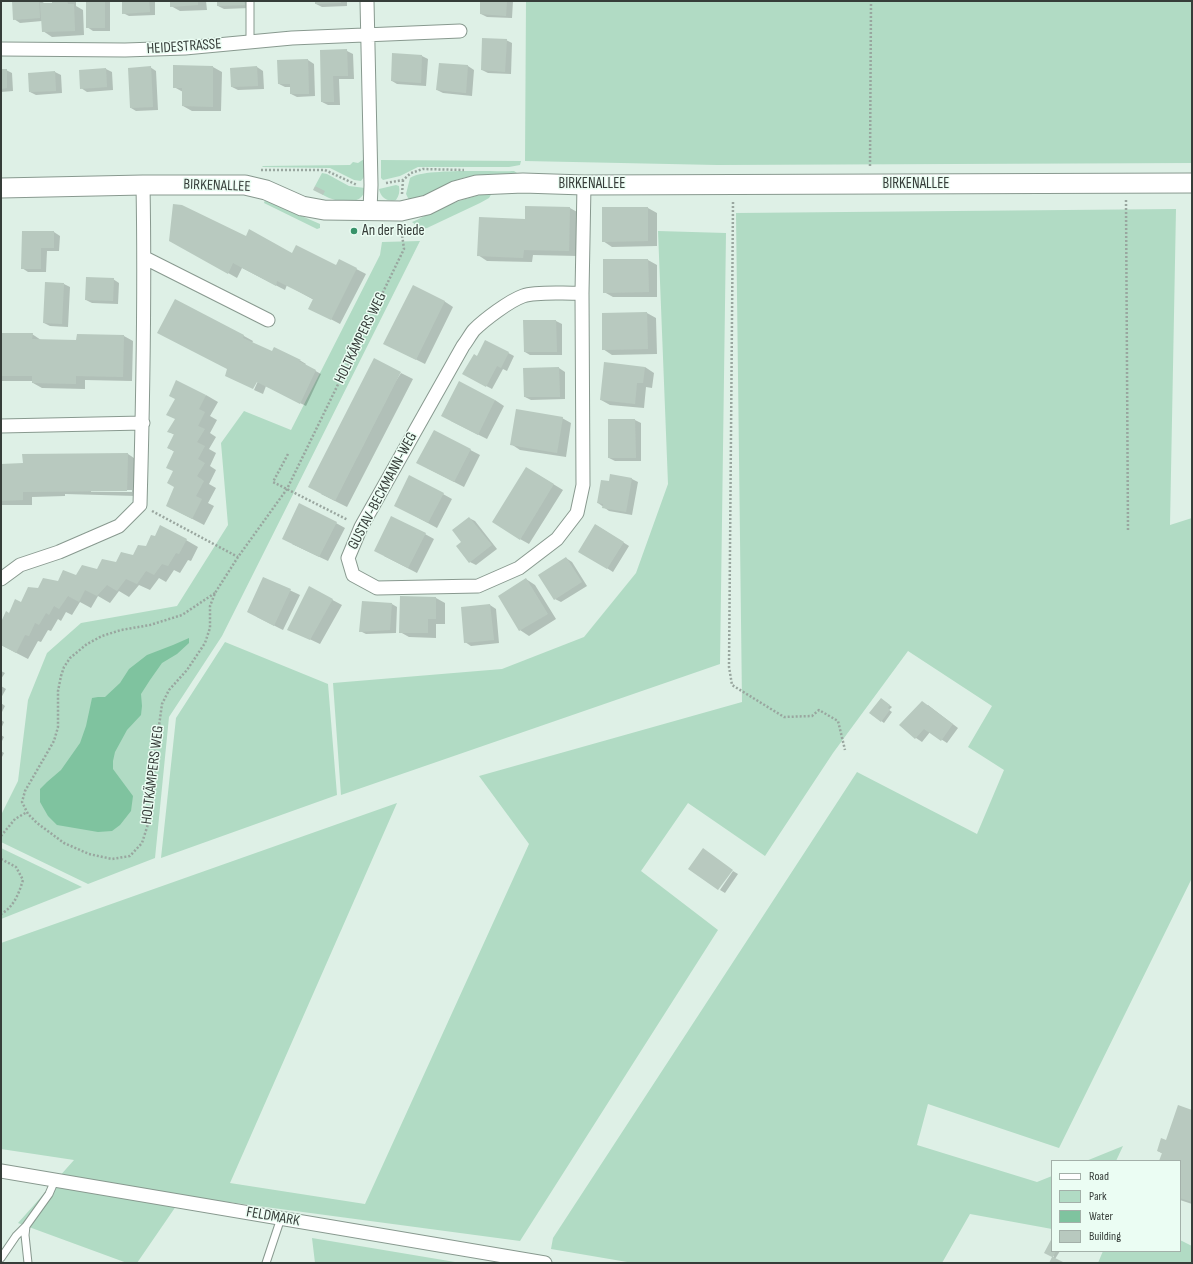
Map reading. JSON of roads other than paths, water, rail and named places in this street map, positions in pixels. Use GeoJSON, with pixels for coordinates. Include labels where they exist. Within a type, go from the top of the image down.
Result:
{"type":"FeatureCollection","features":[{"type":"Feature","properties":{"kind":"street"},"geometry":{"type":"LineString","coordinates":[[367,1],[371,185],[370,211]]}},
{"type":"Feature","properties":{"kind":"street"},"geometry":{"type":"LineString","coordinates":[[367,35],[460,31]]}},
{"type":"Feature","properties":{"kind":"street","name":"HEIDESTRASSE"},"geometry":{"type":"LineString","coordinates":[[1,49],[125,50],[185,48],[292,38],[367,35]]}},
{"type":"Feature","properties":{"kind":"street","name":"BIRKENALLEE"},"geometry":{"type":"LineString","coordinates":[[1,188],[143,185],[245,185],[266,190],[302,206],[324,210],[401,212],[427,205],[455,191],[477,185],[1192,183]]}},
{"type":"Feature","properties":{"kind":"street"},"geometry":{"type":"LineString","coordinates":[[1,579],[20,565],[59,552],[119,526],[140,505],[143,423],[145,258],[143,185]]}},
{"type":"Feature","properties":{"kind":"street","name":"GUSTAV-BECKMANN-WEG"},"geometry":{"type":"LineString","coordinates":[[582,293],[523,296],[498,311],[474,331],[361,527],[348,558],[353,575],[377,588],[478,586],[519,568],[557,539],[576,513],[583,485],[582,293],[584,185]]}},
{"type":"Feature","properties":{"kind":"street"},"geometry":{"type":"LineString","coordinates":[[145,258],[268,320]]}},
{"type":"Feature","properties":{"kind":"street"},"geometry":{"type":"LineString","coordinates":[[1,426],[143,423]]}},
{"type":"Feature","properties":{"kind":"street","name":"FELDMARK"},"geometry":{"type":"LineString","coordinates":[[1,1171],[546,1263]]}},
{"type":"Feature","properties":{"kind":"lane"},"geometry":{"type":"LineString","coordinates":[[250,1],[250,42]]}},
{"type":"Feature","properties":{"kind":"lane"},"geometry":{"type":"LineString","coordinates":[[1,1258],[49,1194],[55,1180]]}},
{"type":"Feature","properties":{"kind":"lane"},"geometry":{"type":"LineString","coordinates":[[266,1263],[281,1218]]}},
{"type":"Feature","properties":{"kind":"lane"},"geometry":{"type":"LineString","coordinates":[[26,1226],[25,1235],[28,1263]]}},
{"type":"Feature","properties":{"kind":"water"},"geometry":{"type":"Polygon","coordinates":[[[189,638],[189,643],[177,654],[162,663],[150,680],[141,694],[141,715],[127,730],[115,752],[113,769],[133,796],[131,811],[120,825],[112,831],[98,832],[57,825],[48,816],[40,802],[40,789],[61,770],[80,743],[86,726],[92,698],[105,697],[120,683],[129,669],[147,655],[189,638]]]}},
{"type":"Feature","properties":{"kind":"place","name":"An der Riede"},"geometry":{"type":"Point","coordinates":[354,231]}}]}
